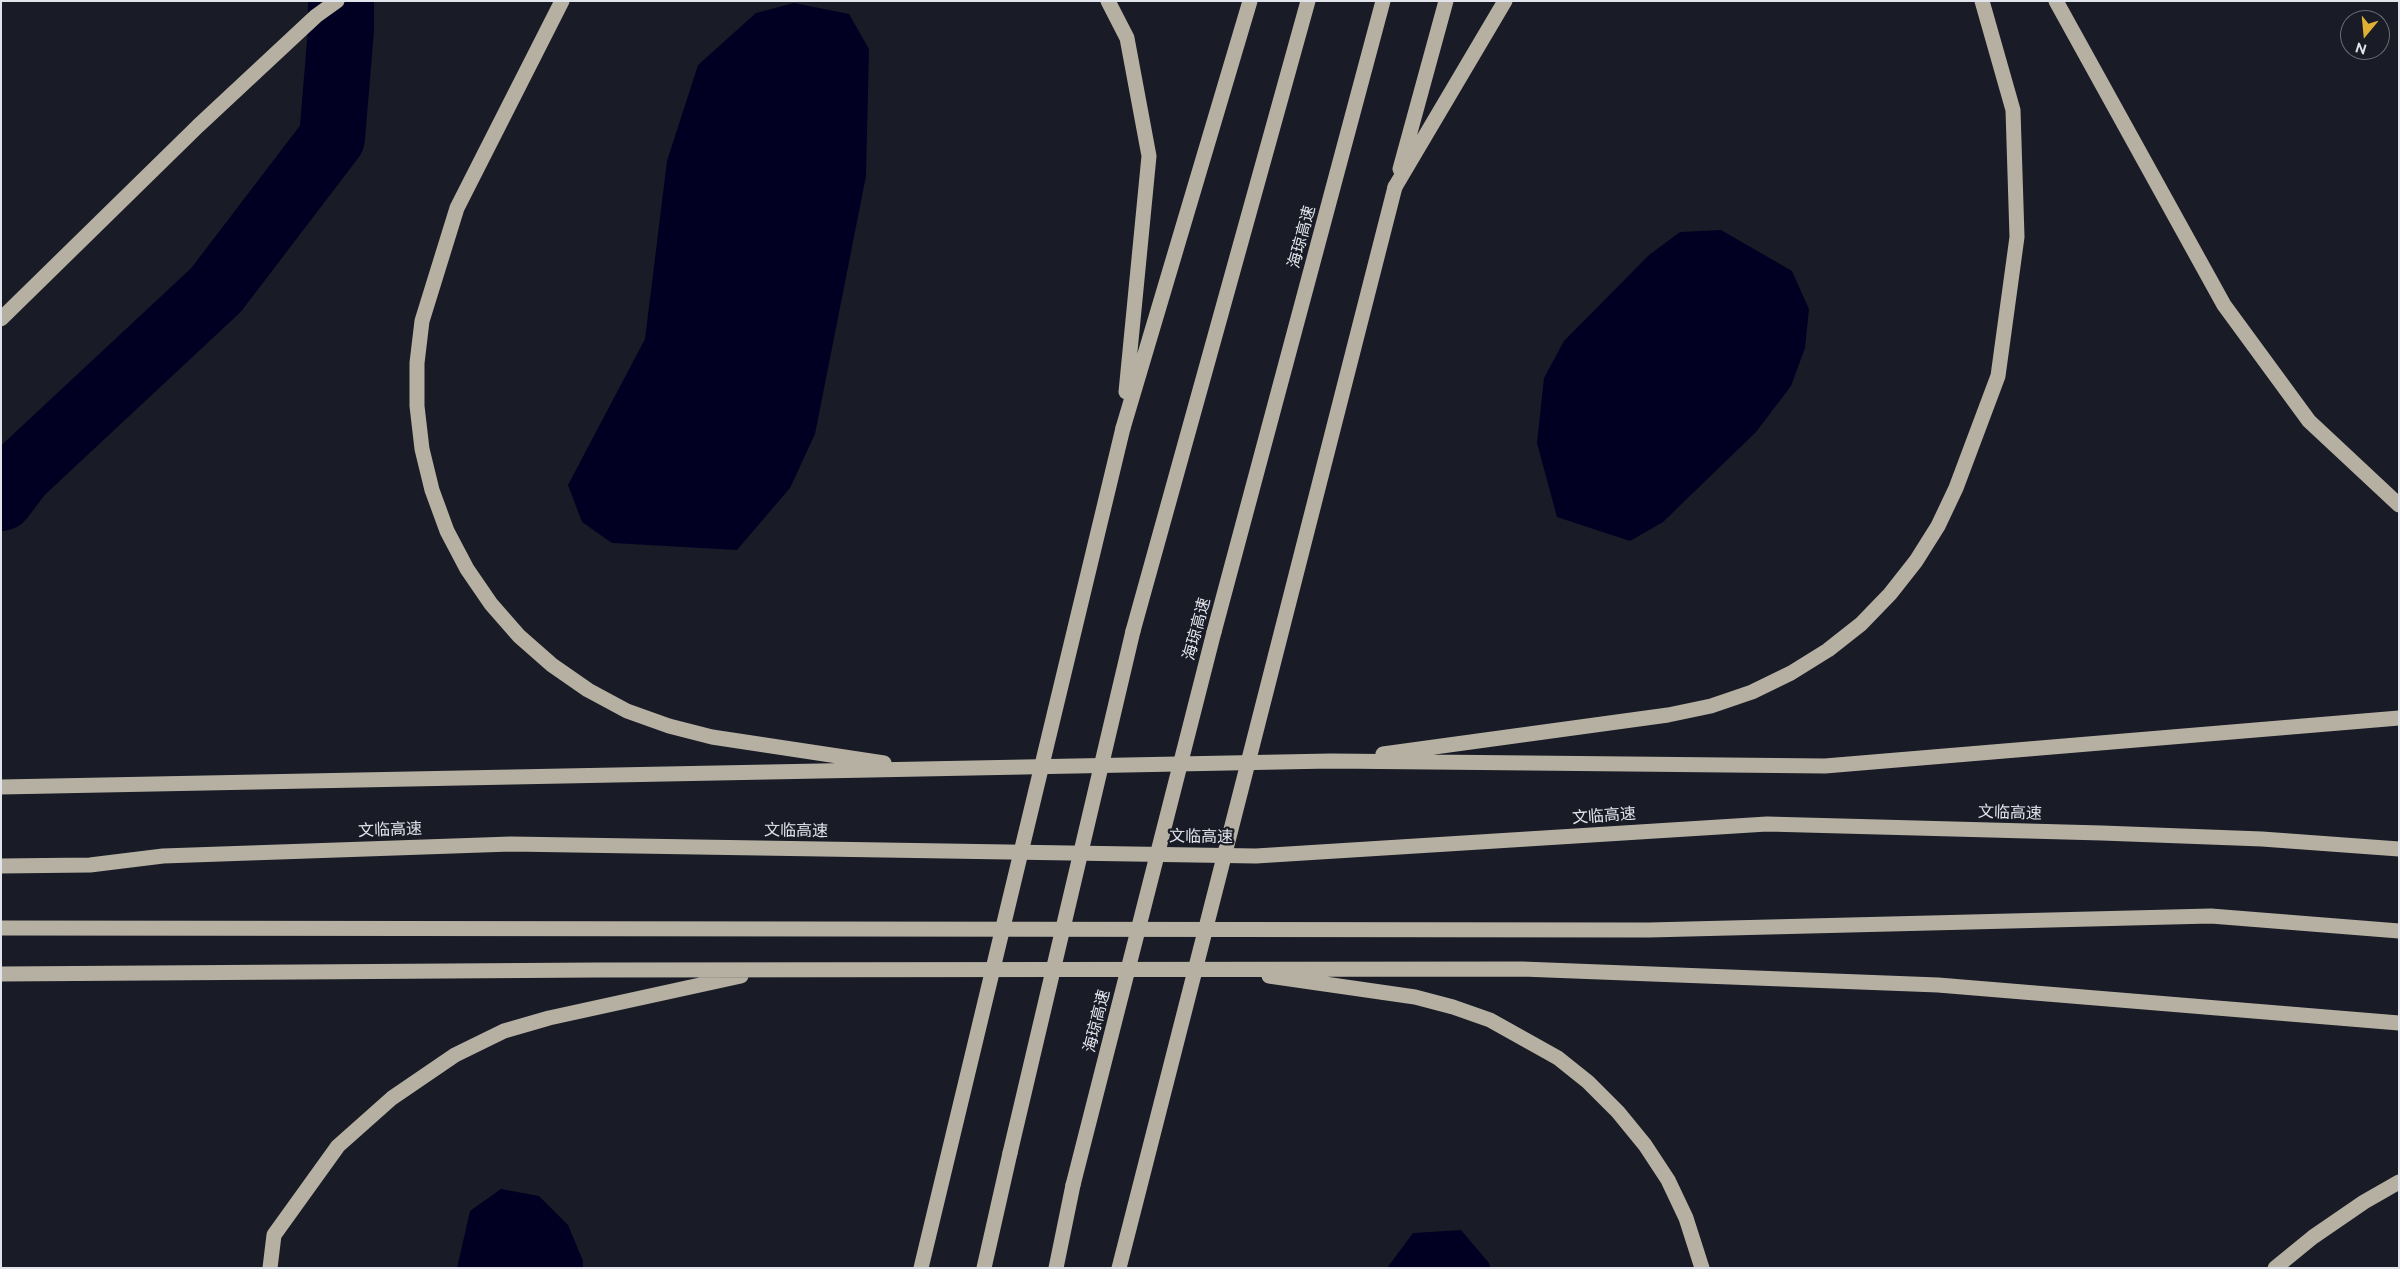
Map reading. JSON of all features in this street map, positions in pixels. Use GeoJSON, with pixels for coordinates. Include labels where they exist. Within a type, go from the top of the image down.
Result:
{"type":"FeatureCollection","features":[{"type":"Feature","properties":{"kind":"highway"},"geometry":{"type":"LineString","coordinates":[[1,318],[198,126],[316,16],[337,1]]}},
{"type":"Feature","properties":{"kind":"highway"},"geometry":{"type":"LineString","coordinates":[[562,1],[456,208],[422,321],[417,363],[417,406],[422,449],[430,482],[447,531],[466,569],[491,604],[520,636],[559,670],[588,690],[627,711],[669,726],[712,737],[925,769]]}},
{"type":"Feature","properties":{"kind":"highway"},"geometry":{"type":"LineString","coordinates":[[1108,1],[1127,38],[1149,156],[1122,428]]}},
{"type":"Feature","properties":{"kind":"highway"},"geometry":{"type":"LineString","coordinates":[[921,1268],[1122,428],[1250,1]]}},
{"type":"Feature","properties":{"kind":"highway"},"geometry":{"type":"LineString","coordinates":[[984,1268],[1133,631],[1308,1]]}},
{"type":"Feature","properties":{"kind":"highway","name":"海琼高速"},"geometry":{"type":"LineString","coordinates":[[1056,1268],[1073,1185],[1214,632],[1383,1]]}},
{"type":"Feature","properties":{"kind":"highway"},"geometry":{"type":"LineString","coordinates":[[1119,1268],[1396,187],[1446,1]]}},
{"type":"Feature","properties":{"kind":"highway"},"geometry":{"type":"LineString","coordinates":[[1396,187],[1505,1]]}},
{"type":"Feature","properties":{"kind":"highway"},"geometry":{"type":"LineString","coordinates":[[1331,761],[1668,715],[1711,706],[1752,692],[1791,673],[1828,650],[1861,624],[1890,594],[1916,561],[1938,526],[1956,488],[1998,376],[2017,237],[2013,110],[1982,1]]}},
{"type":"Feature","properties":{"kind":"highway"},"geometry":{"type":"LineString","coordinates":[[2056,1],[2224,305],[2309,421],[2399,505]]}},
{"type":"Feature","properties":{"kind":"highway"},"geometry":{"type":"LineString","coordinates":[[1,787],[61,788],[1331,761],[1825,766],[2399,718]]}},
{"type":"Feature","properties":{"kind":"highway","name":"文临高速"},"geometry":{"type":"LineString","coordinates":[[1,866],[90,865],[163,856],[511,844],[1256,856],[1768,824],[2262,839],[2399,849]]}},
{"type":"Feature","properties":{"kind":"highway"},"geometry":{"type":"LineString","coordinates":[[1,928],[1649,930],[2211,916],[2399,932]]}},
{"type":"Feature","properties":{"kind":"highway"},"geometry":{"type":"LineString","coordinates":[[1216,968],[1415,998],[1453,1007],[1490,1020],[1541,1048],[1588,1082],[1618,1112],[1645,1145],[1668,1180],[1686,1218],[1702,1268]]}},
{"type":"Feature","properties":{"kind":"highway"},"geometry":{"type":"LineString","coordinates":[[1,974],[1522,968],[1938,985],[2399,1023]]}},
{"type":"Feature","properties":{"kind":"highway"},"geometry":{"type":"LineString","coordinates":[[270,1268],[274,1235],[338,1146],[392,1098],[455,1056],[504,1031],[549,1018],[770,970]]}},
{"type":"Feature","properties":{"kind":"highway"},"geometry":{"type":"LineString","coordinates":[[2276,1268],[2313,1237],[2364,1202],[2399,1182]]}},
{"type":"Feature","properties":{"kind":"water"},"geometry":{"type":"Polygon","coordinates":[[[794,3],[849,14],[869,49],[866,176],[815,434],[790,488],[737,550],[612,543],[582,522],[568,485],[645,339],[667,161],[698,65],[756,13],[794,3]]]}},
{"type":"Feature","properties":{"kind":"water"},"geometry":{"type":"Polygon","coordinates":[[[1721,230],[1792,271],[1809,309],[1805,348],[1791,386],[1756,432],[1663,522],[1630,541],[1557,517],[1537,443],[1544,378],[1564,341],[1649,255],[1680,232],[1721,230]]]}},
{"type":"Feature","properties":{"kind":"water"},"geometry":{"type":"Polygon","coordinates":[[[501,1189],[539,1196],[568,1225],[583,1261],[583,1268],[457,1268],[470,1211],[501,1189]]]}},
{"type":"Feature","properties":{"kind":"water"},"geometry":{"type":"Polygon","coordinates":[[[1461,1230],[1489,1263],[1490,1268],[1387,1268],[1413,1233],[1461,1230]]]}},
{"type":"Feature","properties":{"kind":"waterway"},"geometry":{"type":"LineString","coordinates":[[1,498],[20,473],[216,290],[332,138],[341,30],[341,1]]}}]}
